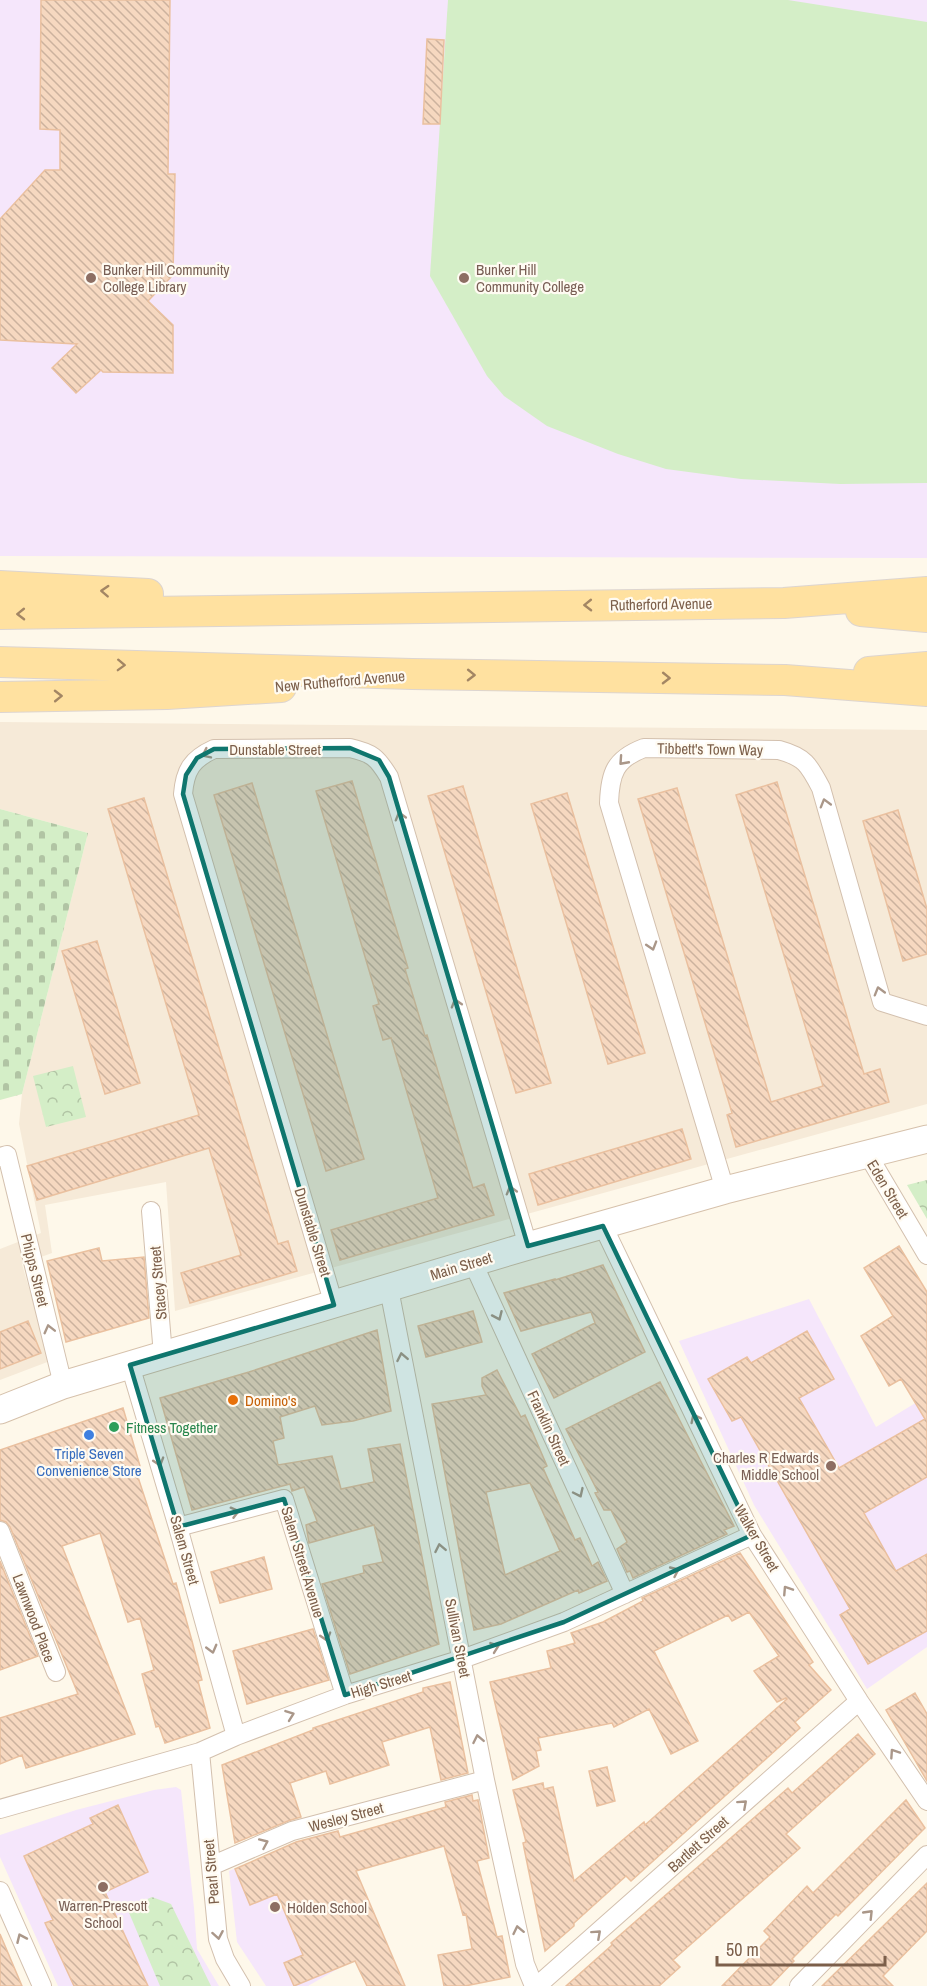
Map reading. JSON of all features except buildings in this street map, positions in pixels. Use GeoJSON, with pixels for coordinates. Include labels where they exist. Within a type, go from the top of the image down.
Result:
{"type":"FeatureCollection","features":[{"type":"Feature","properties":{"kind":"main road"},"geometry":{"type":"LineString","coordinates":[[0,585],[394,608]]}},
{"type":"Feature","properties":{"kind":"main road","name":"Rutherford Avenue"},"geometry":{"type":"LineString","coordinates":[[394,608],[784,603],[927,592]]}},
{"type":"Feature","properties":{"kind":"main road"},"geometry":{"type":"LineString","coordinates":[[784,603],[927,617]]}},
{"type":"Feature","properties":{"kind":"main road"},"geometry":{"type":"LineString","coordinates":[[0,615],[394,608]]}},
{"type":"Feature","properties":{"kind":"main road","name":"New Rutherford Avenue"},"geometry":{"type":"LineString","coordinates":[[0,662],[412,674]]}},
{"type":"Feature","properties":{"kind":"main road"},"geometry":{"type":"LineString","coordinates":[[785,680],[927,667]]}},
{"type":"Feature","properties":{"kind":"main road"},"geometry":{"type":"LineString","coordinates":[[412,674],[785,680],[927,690]]}},
{"type":"Feature","properties":{"kind":"main road","name":"New Rutherford Avenue"},"geometry":{"type":"LineString","coordinates":[[0,697],[260,689],[412,674]]}},
{"type":"Feature","properties":{"kind":"main road","name":"Main Street"},"geometry":{"type":"LineString","coordinates":[[0,1410],[63,1385],[528,1246],[725,1190],[927,1139]]}},
{"type":"Feature","properties":{"kind":"street","name":"Dunstable Street"},"geometry":{"type":"LineString","coordinates":[[334,1305],[183,794],[186,775],[191,766],[197,758],[214,749],[350,748],[367,752],[379,760],[389,777],[528,1246]]}},
{"type":"Feature","properties":{"kind":"street","name":"Tibbett's Town Way"},"geometry":{"type":"LineString","coordinates":[[725,1190],[609,803],[611,778],[627,754],[644,748],[779,750],[795,754],[809,764],[821,788],[882,1002],[927,1016]]}},
{"type":"Feature","properties":{"kind":"street","name":"Eden Street"},"geometry":{"type":"LineString","coordinates":[[868,1155],[927,1255]]}},
{"type":"Feature","properties":{"kind":"street","name":"Phipps Street"},"geometry":{"type":"LineString","coordinates":[[4,1156],[63,1385]]}},
{"type":"Feature","properties":{"kind":"street","name":"Stacey Street"},"geometry":{"type":"LineString","coordinates":[[151,1211],[164,1355]]}},
{"type":"Feature","properties":{"kind":"street","name":"Walker Street"},"geometry":{"type":"LineString","coordinates":[[603,1226],[752,1534],[859,1701],[927,1801]]}},
{"type":"Feature","properties":{"kind":"street","name":"Franklin Street"},"geometry":{"type":"LineString","coordinates":[[473,1263],[624,1594]]}},
{"type":"Feature","properties":{"kind":"street","name":"Sullivan Street"},"geometry":{"type":"LineString","coordinates":[[389,1289],[485,1780],[525,1964],[536,1986]]}},
{"type":"Feature","properties":{"kind":"street","name":"Salem Street"},"geometry":{"type":"LineString","coordinates":[[130,1365],[236,1736]]}},
{"type":"Feature","properties":{"kind":"street","name":"Salem Street Avenue"},"geometry":{"type":"LineString","coordinates":[[178,1527],[284,1499],[345,1695]]}},
{"type":"Feature","properties":{"kind":"street","name":"Lawnwood Place"},"geometry":{"type":"LineString","coordinates":[[0,1531],[56,1672]]}},
{"type":"Feature","properties":{"kind":"street","name":"High Street"},"geometry":{"type":"LineString","coordinates":[[0,1809],[200,1752],[345,1695],[462,1659],[564,1622],[752,1534]]}},
{"type":"Feature","properties":{"kind":"street","name":"Bartlett Street"},"geometry":{"type":"LineString","coordinates":[[536,1986],[859,1701]]}},
{"type":"Feature","properties":{"kind":"street","name":"Pearl Street"},"geometry":{"type":"LineString","coordinates":[[200,1752],[218,1939],[225,1959],[241,1986]]}},
{"type":"Feature","properties":{"kind":"street","name":"Wesley Street"},"geometry":{"type":"LineString","coordinates":[[211,1866],[292,1831],[485,1780]]}},
{"type":"Feature","properties":{"kind":"street"},"geometry":{"type":"LineString","coordinates":[[799,1986],[927,1855]]}},
{"type":"Feature","properties":{"kind":"street"},"geometry":{"type":"LineString","coordinates":[[0,1891],[42,1986]]}},
{"type":"Feature","properties":{"kind":"highlighted area"},"geometry":{"type":"Polygon","coordinates":[[[350,748],[379,760],[389,777],[528,1246],[603,1226],[752,1535],[564,1622],[345,1695],[284,1499],[178,1527],[130,1365],[334,1305],[183,794],[186,775],[197,758],[214,749],[350,748]]]}},
{"type":"Feature","properties":{"kind":"shaded area","name":"Bunker Hill Community College"},"geometry":{"type":"Polygon","coordinates":[[[0,0],[927,0],[927,558],[0,556],[0,0]]]}},
{"type":"Feature","properties":{"kind":"shaded area"},"geometry":{"type":"Polygon","coordinates":[[[0,722],[927,730],[927,1104],[175,1311],[166,1182],[45,1205],[52,1253],[22,1264],[50,1361],[0,1380],[0,1249],[41,1233],[19,1124],[22,1094],[88,833],[0,809],[0,722]]]}},
{"type":"Feature","properties":{"kind":"shaded area","name":"Charles R Edwards Middle School"},"geometry":{"type":"Polygon","coordinates":[[[809,1299],[876,1427],[927,1396],[927,1647],[867,1689],[754,1505],[679,1341],[809,1299]]]}},
{"type":"Feature","properties":{"kind":"shaded area","name":"Warren-Prescott School"},"geometry":{"type":"Polygon","coordinates":[[[176,1787],[181,1790],[197,1949],[219,1986],[58,1986],[0,1857],[0,1835],[76,1810],[154,1790],[176,1787]]]}},
{"type":"Feature","properties":{"kind":"shaded area","name":"Holden School"},"geometry":{"type":"Polygon","coordinates":[[[292,1845],[341,1967],[308,1986],[266,1986],[237,1942],[229,1871],[292,1845]]]}},
{"type":"Feature","properties":{"kind":"green space"},"geometry":{"type":"Polygon","coordinates":[[[448,0],[788,0],[927,22],[927,483],[840,484],[741,479],[666,469],[618,454],[547,426],[504,396],[487,376],[430,276],[448,0]]]}},
{"type":"Feature","properties":{"kind":"green space"},"geometry":{"type":"Polygon","coordinates":[[[0,809],[88,833],[22,1094],[0,1100],[0,809]]]}},
{"type":"Feature","properties":{"kind":"green space"},"geometry":{"type":"Polygon","coordinates":[[[73,1066],[86,1117],[46,1127],[33,1076],[73,1066]]]}},
{"type":"Feature","properties":{"kind":"green space"},"geometry":{"type":"Polygon","coordinates":[[[927,1180],[927,1219],[907,1185],[927,1180]]]}},
{"type":"Feature","properties":{"kind":"green space"},"geometry":{"type":"Polygon","coordinates":[[[152,1897],[171,1904],[211,1986],[160,1986],[127,1908],[152,1897]]]}},
{"type":"Feature","properties":{"kind":"place","name":"Bunker Hill Community College Library"},"geometry":{"type":"Point","coordinates":[91,278]}},
{"type":"Feature","properties":{"kind":"place","name":"Bunker Hill Community College"},"geometry":{"type":"Point","coordinates":[464,278]}},
{"type":"Feature","properties":{"kind":"place","name":"Domino's"},"geometry":{"type":"Point","coordinates":[233,1400]}},
{"type":"Feature","properties":{"kind":"place","name":"Fitness Together"},"geometry":{"type":"Point","coordinates":[114,1427]}},
{"type":"Feature","properties":{"kind":"place","name":"Triple Seven Convenience Store"},"geometry":{"type":"Point","coordinates":[89,1435]}},
{"type":"Feature","properties":{"kind":"place","name":"Charles R Edwards Middle School"},"geometry":{"type":"Point","coordinates":[831,1466]}},
{"type":"Feature","properties":{"kind":"place","name":"Warren-Prescott School"},"geometry":{"type":"Point","coordinates":[103,1887]}},
{"type":"Feature","properties":{"kind":"place","name":"Holden School"},"geometry":{"type":"Point","coordinates":[275,1907]}}]}
